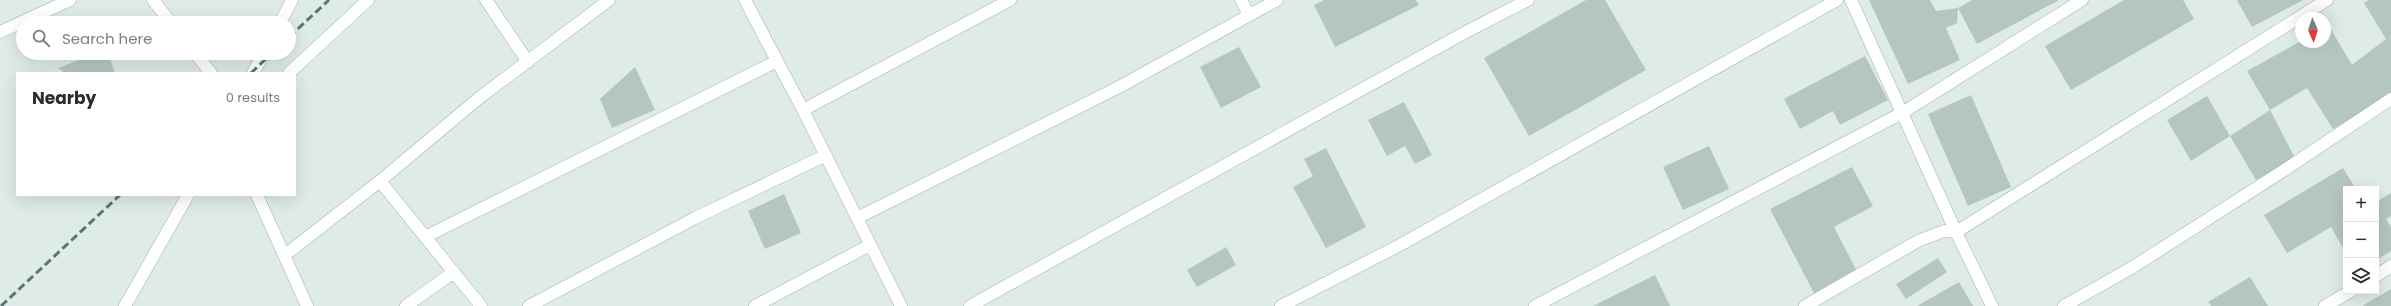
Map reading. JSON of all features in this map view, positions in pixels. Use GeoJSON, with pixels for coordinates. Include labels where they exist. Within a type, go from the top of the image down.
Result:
{"type":"FeatureCollection","features":[{"type":"Feature","properties":{"kind":"street"},"geometry":{"type":"LineString","coordinates":[[35,16],[70,0]]}},
{"type":"Feature","properties":{"kind":"street"},"geometry":{"type":"LineString","coordinates":[[153,0],[166,16]]}},
{"type":"Feature","properties":{"kind":"street"},"geometry":{"type":"LineString","coordinates":[[284,16],[292,0]]}},
{"type":"Feature","properties":{"kind":"street"},"geometry":{"type":"LineString","coordinates":[[290,72],[368,0]]}},
{"type":"Feature","properties":{"kind":"street"},"geometry":{"type":"LineString","coordinates":[[486,0],[528,62]]}},
{"type":"Feature","properties":{"kind":"street"},"geometry":{"type":"LineString","coordinates":[[285,255],[380,182],[479,98],[609,0]]}},
{"type":"Feature","properties":{"kind":"street"},"geometry":{"type":"LineString","coordinates":[[745,0],[826,155],[901,306]]}},
{"type":"Feature","properties":{"kind":"street"},"geometry":{"type":"LineString","coordinates":[[803,110],[1010,0]]}},
{"type":"Feature","properties":{"kind":"street"},"geometry":{"type":"LineString","coordinates":[[1241,0],[1249,15]]}},
{"type":"Feature","properties":{"kind":"street"},"geometry":{"type":"LineString","coordinates":[[857,218],[1119,87],[1277,0]]}},
{"type":"Feature","properties":{"kind":"street"},"geometry":{"type":"LineString","coordinates":[[970,306],[1464,32],[1528,0]]}},
{"type":"Feature","properties":{"kind":"street"},"geometry":{"type":"LineString","coordinates":[[1281,306],[1400,245],[1837,0]]}},
{"type":"Feature","properties":{"kind":"street"},"geometry":{"type":"LineString","coordinates":[[1851,0],[1956,232],[1992,306]]}},
{"type":"Feature","properties":{"kind":"street"},"geometry":{"type":"LineString","coordinates":[[1535,306],[1902,113],[2082,0]]}},
{"type":"Feature","properties":{"kind":"street"},"geometry":{"type":"LineString","coordinates":[[1804,306],[1918,241],[1944,231],[1956,232],[2327,0]]}},
{"type":"Feature","properties":{"kind":"street"},"geometry":{"type":"LineString","coordinates":[[0,32],[16,25]]}},
{"type":"Feature","properties":{"kind":"street"},"geometry":{"type":"LineString","coordinates":[[201,60],[210,72]]}},
{"type":"Feature","properties":{"kind":"street"},"geometry":{"type":"LineString","coordinates":[[254,72],[260,60]]}},
{"type":"Feature","properties":{"kind":"street"},"geometry":{"type":"LineString","coordinates":[[425,237],[777,61]]}},
{"type":"Feature","properties":{"kind":"street"},"geometry":{"type":"LineString","coordinates":[[2064,306],[2133,267],[2286,169],[2391,99]]}},
{"type":"Feature","properties":{"kind":"street"},"geometry":{"type":"LineString","coordinates":[[529,306],[696,218],[826,155]]}},
{"type":"Feature","properties":{"kind":"street"},"geometry":{"type":"LineString","coordinates":[[380,182],[481,306]]}},
{"type":"Feature","properties":{"kind":"street"},"geometry":{"type":"LineString","coordinates":[[125,306],[187,196]]}},
{"type":"Feature","properties":{"kind":"street"},"geometry":{"type":"LineString","coordinates":[[257,196],[307,306]]}},
{"type":"Feature","properties":{"kind":"street"},"geometry":{"type":"LineString","coordinates":[[755,306],[870,245]]}},
{"type":"Feature","properties":{"kind":"street"},"geometry":{"type":"LineString","coordinates":[[2379,274],[2391,266]]}},
{"type":"Feature","properties":{"kind":"street"},"geometry":{"type":"LineString","coordinates":[[406,306],[454,272]]}},
{"type":"Feature","properties":{"kind":"street"},"geometry":{"type":"LineString","coordinates":[[2325,306],[2347,298]]}},
{"type":"Feature","properties":{"kind":"building"},"geometry":{"type":"Polygon","coordinates":[[[1324,0],[1416,0],[1419,5],[1335,47],[1314,5],[1324,0]]]}},
{"type":"Feature","properties":{"kind":"building"},"geometry":{"type":"Polygon","coordinates":[[[1586,0],[1605,0],[1646,70],[1529,136],[1484,58],[1586,0]]]}},
{"type":"Feature","properties":{"kind":"building"},"geometry":{"type":"Polygon","coordinates":[[[1869,0],[1930,0],[1936,11],[1958,8],[1957,23],[1946,28],[1960,60],[1908,84],[1869,0]]]}},
{"type":"Feature","properties":{"kind":"building"},"geometry":{"type":"Polygon","coordinates":[[[1972,0],[2059,0],[1977,44],[1958,8],[1972,0]]]}},
{"type":"Feature","properties":{"kind":"building"},"geometry":{"type":"Polygon","coordinates":[[[2124,0],[2183,0],[2194,19],[2071,90],[2045,46],[2124,0]]]}},
{"type":"Feature","properties":{"kind":"building"},"geometry":{"type":"Polygon","coordinates":[[[2237,0],[2303,0],[2252,27],[2237,0]]]}},
{"type":"Feature","properties":{"kind":"building"},"geometry":{"type":"Polygon","coordinates":[[[2369,0],[2391,0],[2391,94],[2333,129],[2307,88],[2270,110],[2247,71],[2295,44],[2295,48],[2331,48],[2331,29],[2352,65],[2386,39],[2364,3],[2369,0]]]}},
{"type":"Feature","properties":{"kind":"building"},"geometry":{"type":"Polygon","coordinates":[[[1239,47],[1261,87],[1221,108],[1200,67],[1239,47]]]}},
{"type":"Feature","properties":{"kind":"building"},"geometry":{"type":"Polygon","coordinates":[[[1865,56],[1888,100],[1840,125],[1833,111],[1800,129],[1784,99],[1865,56]]]}},
{"type":"Feature","properties":{"kind":"building"},"geometry":{"type":"Polygon","coordinates":[[[79,60],[110,60],[115,72],[64,72],[58,68],[79,60]]]}},
{"type":"Feature","properties":{"kind":"building"},"geometry":{"type":"Polygon","coordinates":[[[635,67],[655,110],[612,128],[600,99],[635,67]]]}},
{"type":"Feature","properties":{"kind":"building"},"geometry":{"type":"Polygon","coordinates":[[[1971,95],[2011,187],[1968,206],[1928,114],[1971,95]]]}},
{"type":"Feature","properties":{"kind":"building"},"geometry":{"type":"Polygon","coordinates":[[[2207,96],[2230,136],[2191,161],[2167,120],[2207,96]]]}},
{"type":"Feature","properties":{"kind":"building"},"geometry":{"type":"Polygon","coordinates":[[[1404,102],[1432,155],[1415,164],[1405,146],[1387,156],[1368,120],[1404,102]]]}},
{"type":"Feature","properties":{"kind":"building"},"geometry":{"type":"Polygon","coordinates":[[[2270,110],[2295,158],[2256,180],[2230,136],[2270,110]]]}},
{"type":"Feature","properties":{"kind":"building"},"geometry":{"type":"Polygon","coordinates":[[[1709,146],[1729,189],[1683,210],[1663,167],[1709,146]]]}},
{"type":"Feature","properties":{"kind":"building"},"geometry":{"type":"Polygon","coordinates":[[[1326,148],[1366,227],[1326,248],[1293,187],[1313,176],[1304,159],[1326,148]]]}},
{"type":"Feature","properties":{"kind":"building"},"geometry":{"type":"Polygon","coordinates":[[[1852,167],[1873,206],[1834,227],[1859,275],[1816,297],[1770,209],[1852,167]]]}},
{"type":"Feature","properties":{"kind":"building"},"geometry":{"type":"Polygon","coordinates":[[[2343,168],[2354,186],[2343,186],[2343,248],[2331,227],[2287,253],[2264,215],[2343,168]]]}},
{"type":"Feature","properties":{"kind":"building"},"geometry":{"type":"Polygon","coordinates":[[[2391,193],[2391,216],[2386,219],[2391,227],[2391,251],[2379,258],[2379,222],[2379,200],[2391,193]]]}},
{"type":"Feature","properties":{"kind":"building"},"geometry":{"type":"Polygon","coordinates":[[[784,194],[801,233],[765,249],[748,211],[784,194]]]}},
{"type":"Feature","properties":{"kind":"building"},"geometry":{"type":"Polygon","coordinates":[[[1226,247],[1236,265],[1197,287],[1187,270],[1226,247]]]}},
{"type":"Feature","properties":{"kind":"building"},"geometry":{"type":"Polygon","coordinates":[[[1938,258],[1947,272],[1906,299],[1896,284],[1938,258]]]}},
{"type":"Feature","properties":{"kind":"building"},"geometry":{"type":"Polygon","coordinates":[[[1655,275],[1670,306],[1593,306],[1655,275]]]}},
{"type":"Feature","properties":{"kind":"building"},"geometry":{"type":"Polygon","coordinates":[[[2250,277],[2268,306],[2211,306],[2208,302],[2250,277]]]}},
{"type":"Feature","properties":{"kind":"building"},"geometry":{"type":"Polygon","coordinates":[[[1959,282],[1973,306],[1917,306],[1959,282]]]}},
{"type":"Feature","properties":{"kind":"building"},"geometry":{"type":"Polygon","coordinates":[[[2391,289],[2391,306],[2362,306],[2391,289]]]}},
{"type":"Feature","properties":{"kind":"railway"},"geometry":{"type":"LineString","coordinates":[[296,31],[329,0]]}},
{"type":"Feature","properties":{"kind":"railway"},"geometry":{"type":"LineString","coordinates":[[252,72],[265,60]]}},
{"type":"Feature","properties":{"kind":"railway"},"geometry":{"type":"LineString","coordinates":[[1,306],[119,196]]}}]}
